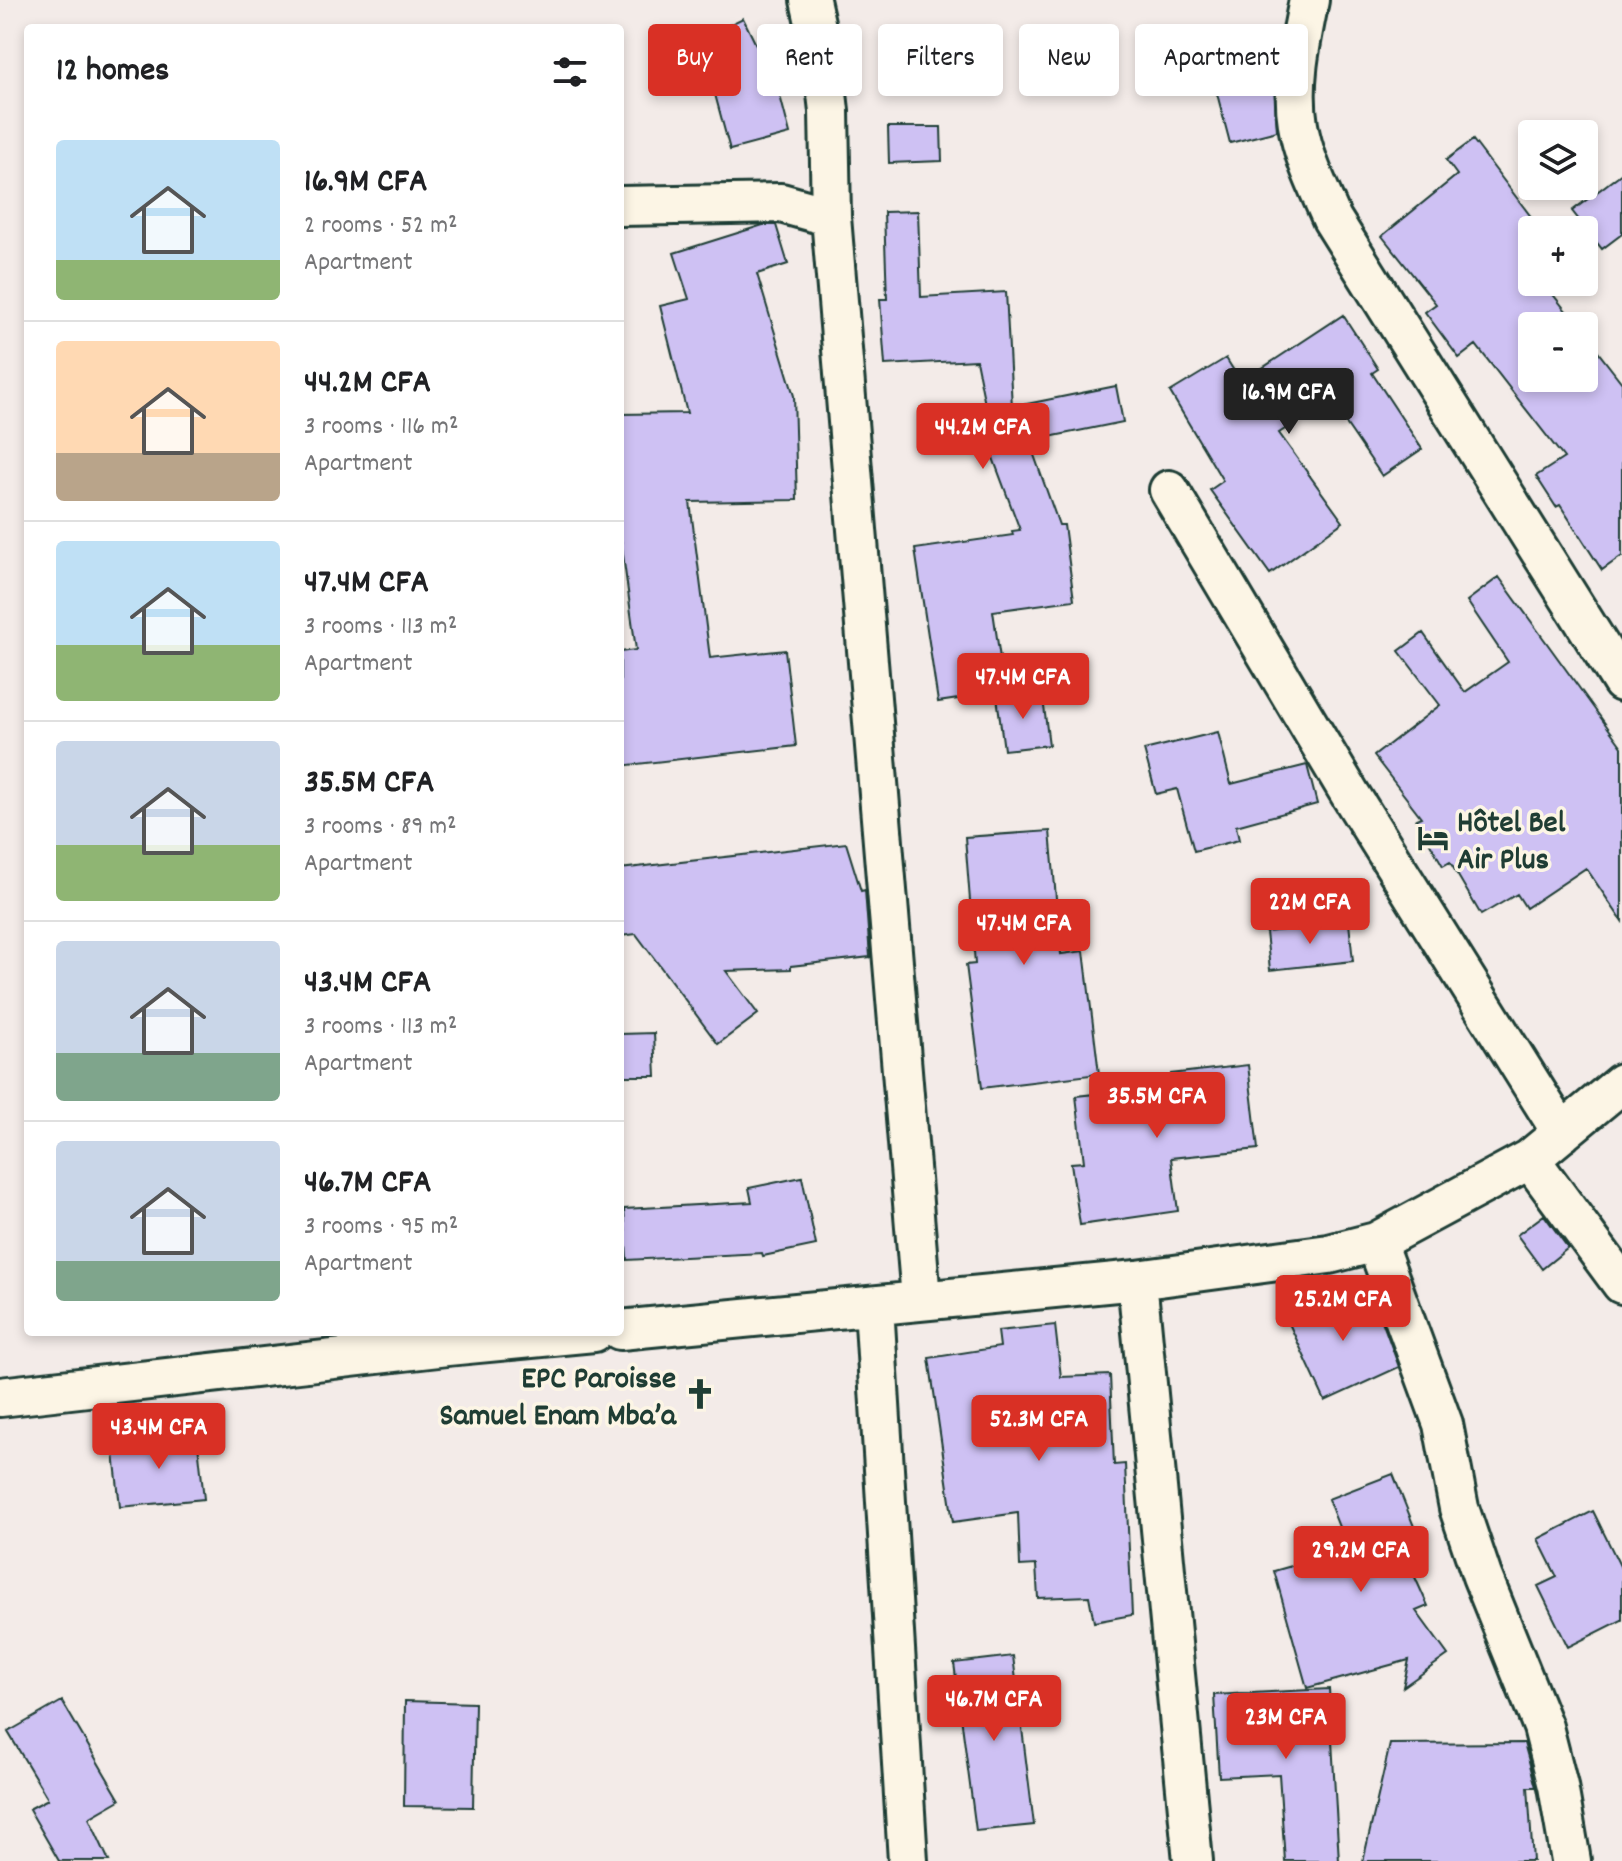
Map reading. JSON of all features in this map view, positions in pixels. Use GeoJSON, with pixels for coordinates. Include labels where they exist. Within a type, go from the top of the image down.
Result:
{"type":"FeatureCollection","features":[{"type":"Feature","properties":{"kind":"street"},"geometry":{"type":"LineString","coordinates":[[810,0],[823,59],[829,111],[831,217],[921,1299]]}},
{"type":"Feature","properties":{"kind":"street"},"geometry":{"type":"LineString","coordinates":[[1309,0],[1297,63],[1298,124],[1312,172],[1332,219],[1622,682]]}},
{"type":"Feature","properties":{"kind":"street"},"geometry":{"type":"LineString","coordinates":[[624,206],[781,203],[831,217]]}},
{"type":"Feature","properties":{"kind":"street"},"geometry":{"type":"LineString","coordinates":[[1169,490],[1350,794],[1562,1133]]}},
{"type":"Feature","properties":{"kind":"street"},"geometry":{"type":"LineString","coordinates":[[624,1330],[1137,1280],[1329,1254],[1376,1242],[1530,1159],[1622,1083]]}},
{"type":"Feature","properties":{"kind":"street"},"geometry":{"type":"LineString","coordinates":[[1530,1159],[1622,1284]]}},
{"type":"Feature","properties":{"kind":"street"},"geometry":{"type":"LineString","coordinates":[[1376,1242],[1443,1424],[1459,1508],[1482,1576],[1543,1727],[1558,1786],[1571,1861]]}},
{"type":"Feature","properties":{"kind":"street"},"geometry":{"type":"LineString","coordinates":[[1137,1280],[1193,1861]]}},
{"type":"Feature","properties":{"kind":"street"},"geometry":{"type":"LineString","coordinates":[[874,1306],[908,1861]]}},
{"type":"Feature","properties":{"kind":"street"},"geometry":{"type":"LineString","coordinates":[[0,1397],[446,1339],[509,1336]]}},
{"type":"Feature","properties":{"kind":"building"},"geometry":{"type":"Polygon","coordinates":[[[743,18],[757,47],[757,96],[780,96],[790,134],[730,150],[715,96],[741,96],[741,24],[731,24],[743,18]]]}},
{"type":"Feature","properties":{"kind":"building"},"geometry":{"type":"Polygon","coordinates":[[[1218,96],[1275,96],[1277,131],[1230,143],[1218,96]]]}},
{"type":"Feature","properties":{"kind":"building"},"geometry":{"type":"Polygon","coordinates":[[[888,127],[941,127],[942,161],[889,163],[888,127]]]}},
{"type":"Feature","properties":{"kind":"building"},"geometry":{"type":"Polygon","coordinates":[[[1473,140],[1530,216],[1518,216],[1518,296],[1554,296],[1567,312],[1518,312],[1518,392],[1598,392],[1598,352],[1622,383],[1622,556],[1602,570],[1560,505],[1556,507],[1536,476],[1564,458],[1476,345],[1459,358],[1425,312],[1436,304],[1382,236],[1457,175],[1446,160],[1473,140]]]}},
{"type":"Feature","properties":{"kind":"building"},"geometry":{"type":"Polygon","coordinates":[[[1622,173],[1622,234],[1602,249],[1598,244],[1598,216],[1576,216],[1572,211],[1586,200],[1598,200],[1598,191],[1622,173]]]}},
{"type":"Feature","properties":{"kind":"building"},"geometry":{"type":"Polygon","coordinates":[[[918,211],[921,297],[1006,292],[1012,407],[1116,386],[1123,422],[1029,441],[1059,525],[1064,525],[1074,600],[993,611],[1005,692],[938,702],[915,549],[1013,535],[1012,531],[1020,530],[992,455],[995,454],[976,360],[885,365],[880,299],[887,299],[884,212],[918,211]]]}},
{"type":"Feature","properties":{"kind":"building"},"geometry":{"type":"Polygon","coordinates":[[[763,225],[776,225],[788,264],[757,274],[794,396],[797,500],[690,502],[710,658],[785,650],[796,746],[624,766],[624,652],[636,650],[624,562],[624,414],[687,413],[660,306],[689,299],[674,253],[763,225]]]}},
{"type":"Feature","properties":{"kind":"building"},"geometry":{"type":"Polygon","coordinates":[[[1343,315],[1378,369],[1372,373],[1422,449],[1382,476],[1330,400],[1279,433],[1343,522],[1270,574],[1210,490],[1223,481],[1170,392],[1226,358],[1241,382],[1343,315]]]}},
{"type":"Feature","properties":{"kind":"building"},"geometry":{"type":"Polygon","coordinates":[[[1499,577],[1622,747],[1622,921],[1586,868],[1526,908],[1517,894],[1481,915],[1450,862],[1443,866],[1416,819],[1421,817],[1374,756],[1440,705],[1399,651],[1423,633],[1465,692],[1508,662],[1467,601],[1499,577]]]}},
{"type":"Feature","properties":{"kind":"building"},"geometry":{"type":"Polygon","coordinates":[[[1042,691],[1049,745],[1004,750],[997,697],[1042,691]]]}},
{"type":"Feature","properties":{"kind":"building"},"geometry":{"type":"Polygon","coordinates":[[[1218,732],[1231,784],[1307,765],[1317,804],[1236,826],[1239,840],[1194,851],[1177,789],[1156,794],[1144,750],[1218,732]]]}},
{"type":"Feature","properties":{"kind":"building"},"geometry":{"type":"Polygon","coordinates":[[[1050,831],[1061,954],[1084,951],[1099,1074],[982,1088],[966,965],[975,964],[965,837],[1050,831]]]}},
{"type":"Feature","properties":{"kind":"building"},"geometry":{"type":"Polygon","coordinates":[[[846,843],[861,891],[865,890],[870,957],[791,966],[791,969],[726,971],[758,1014],[718,1044],[636,934],[624,936],[624,869],[846,843]]]}},
{"type":"Feature","properties":{"kind":"building"},"geometry":{"type":"Polygon","coordinates":[[[1349,923],[1353,961],[1270,970],[1266,932],[1349,923]]]}},
{"type":"Feature","properties":{"kind":"building"},"geometry":{"type":"Polygon","coordinates":[[[654,1033],[656,1076],[624,1076],[624,1034],[654,1033]]]}},
{"type":"Feature","properties":{"kind":"building"},"geometry":{"type":"Polygon","coordinates":[[[1248,1065],[1258,1149],[1171,1158],[1178,1211],[1080,1225],[1071,1163],[1084,1162],[1076,1096],[1172,1086],[1171,1074],[1248,1065]]]}},
{"type":"Feature","properties":{"kind":"building"},"geometry":{"type":"Polygon","coordinates":[[[802,1177],[816,1245],[763,1256],[762,1253],[627,1260],[624,1209],[752,1202],[749,1188],[802,1177]]]}},
{"type":"Feature","properties":{"kind":"building"},"geometry":{"type":"Polygon","coordinates":[[[1544,1215],[1568,1248],[1542,1269],[1517,1235],[1544,1215]]]}},
{"type":"Feature","properties":{"kind":"building"},"geometry":{"type":"Polygon","coordinates":[[[1371,1291],[1399,1367],[1325,1401],[1286,1317],[1342,1292],[1347,1302],[1371,1291]]]}},
{"type":"Feature","properties":{"kind":"building"},"geometry":{"type":"Polygon","coordinates":[[[1055,1325],[1061,1377],[1110,1375],[1114,1465],[1125,1464],[1132,1615],[1094,1622],[1089,1596],[1038,1598],[1036,1565],[1020,1566],[1018,1513],[953,1522],[929,1358],[1000,1347],[998,1331],[1055,1325]]]}},
{"type":"Feature","properties":{"kind":"building"},"geometry":{"type":"Polygon","coordinates":[[[197,1435],[204,1499],[120,1507],[113,1444],[197,1435]]]}},
{"type":"Feature","properties":{"kind":"building"},"geometry":{"type":"Polygon","coordinates":[[[1393,1474],[1419,1539],[1401,1546],[1428,1606],[1416,1611],[1448,1655],[1403,1687],[1409,1660],[1307,1688],[1274,1571],[1348,1550],[1328,1499],[1393,1474]]]}},
{"type":"Feature","properties":{"kind":"building"},"geometry":{"type":"Polygon","coordinates":[[[1593,1511],[1622,1570],[1622,1620],[1568,1647],[1538,1586],[1557,1577],[1538,1539],[1593,1511]]]}},
{"type":"Feature","properties":{"kind":"building"},"geometry":{"type":"Polygon","coordinates":[[[1013,1656],[1034,1825],[976,1831],[954,1663],[1013,1656]]]}},
{"type":"Feature","properties":{"kind":"building"},"geometry":{"type":"Polygon","coordinates":[[[1329,1689],[1339,1861],[1285,1861],[1279,1774],[1219,1777],[1214,1695],[1329,1689]]]}},
{"type":"Feature","properties":{"kind":"building"},"geometry":{"type":"Polygon","coordinates":[[[62,1701],[120,1800],[89,1818],[109,1861],[59,1861],[29,1809],[48,1799],[8,1732],[62,1701]]]}},
{"type":"Feature","properties":{"kind":"building"},"geometry":{"type":"Polygon","coordinates":[[[405,1701],[475,1703],[473,1807],[404,1806],[405,1701]]]}},
{"type":"Feature","properties":{"kind":"building"},"geometry":{"type":"Polygon","coordinates":[[[1524,1743],[1536,1787],[1528,1787],[1533,1861],[1363,1861],[1390,1744],[1524,1743]]]}},
{"type":"Feature","properties":{"kind":"place","name":"Hôtel Bel Air Plus"},"geometry":{"type":"Point","coordinates":[1433,838]}},
{"type":"Feature","properties":{"kind":"place","name":"EPC Paroisse Samuel Enam Mba’a"},"geometry":{"type":"Point","coordinates":[700,1394]}}]}
